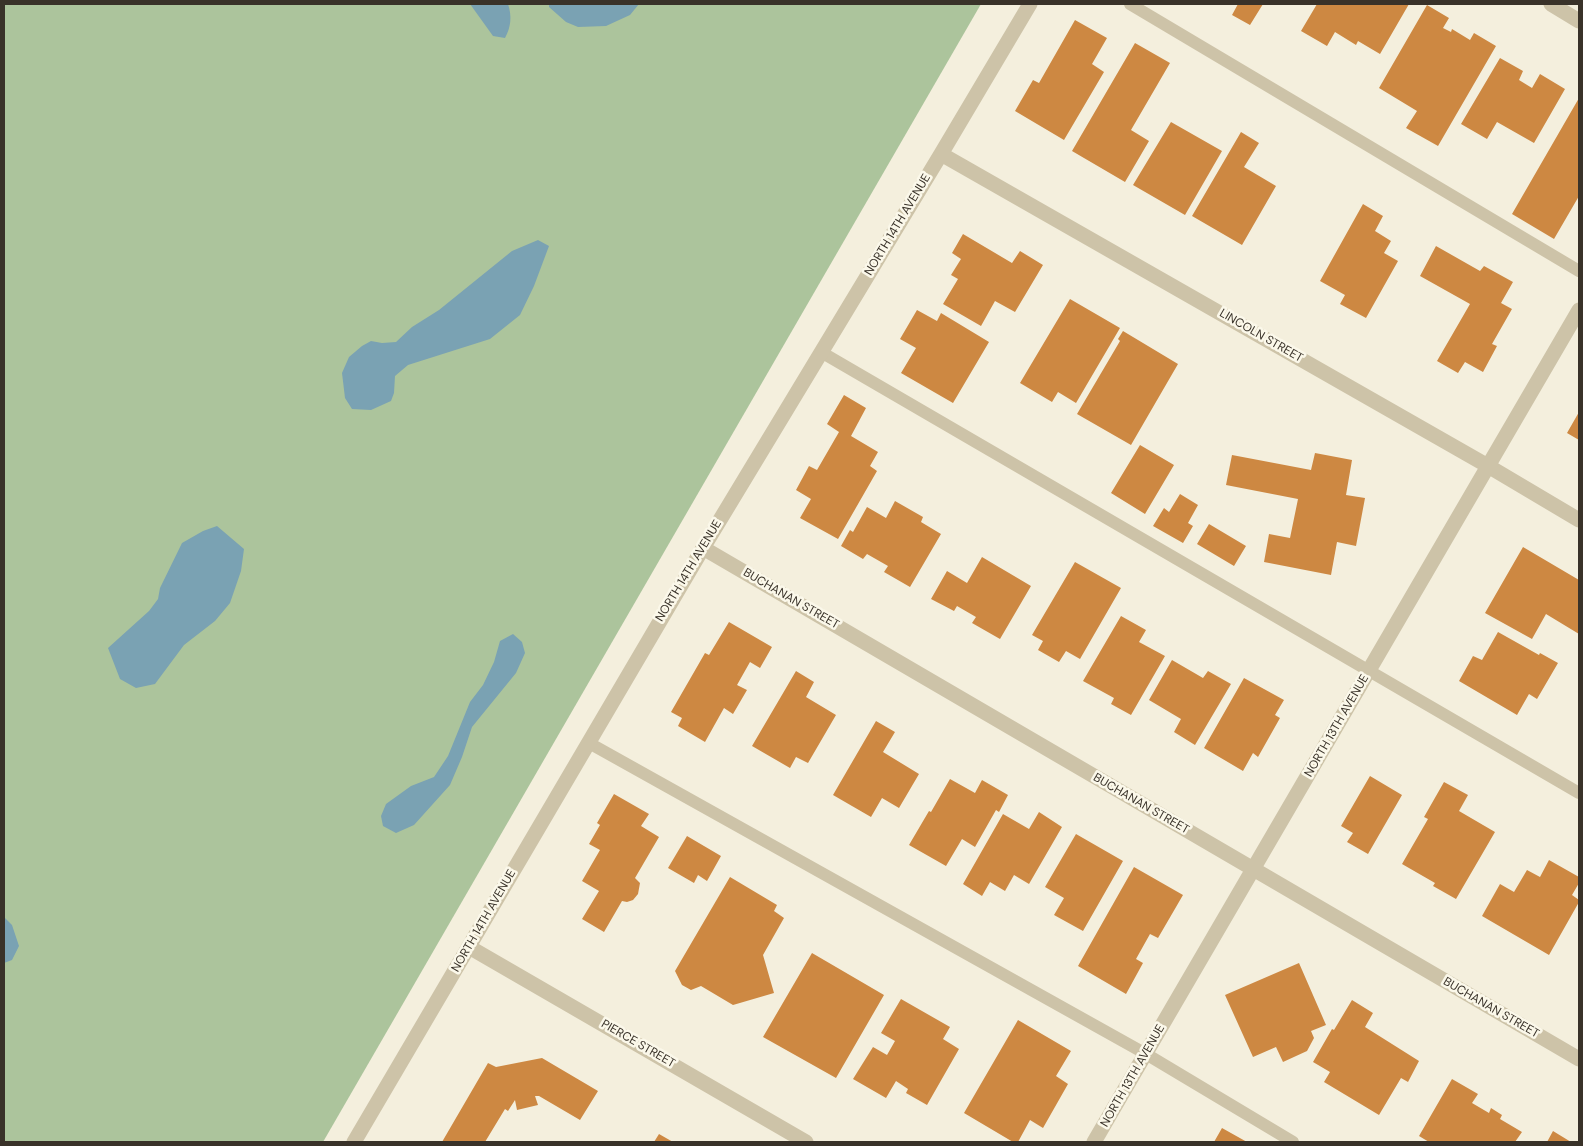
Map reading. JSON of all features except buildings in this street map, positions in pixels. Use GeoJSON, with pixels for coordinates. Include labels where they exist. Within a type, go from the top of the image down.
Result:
{"type":"FeatureCollection","features":[{"type":"Feature","properties":{"kind":"street","name":"NORTH 14TH AVENUE"},"geometry":{"type":"LineString","coordinates":[[354,1142],[702,548],[1030,4]]}},
{"type":"Feature","properties":{"kind":"street"},"geometry":{"type":"LineString","coordinates":[[1551,4],[1579,21]]}},
{"type":"Feature","properties":{"kind":"street","name":"LINCOLN STREET"},"geometry":{"type":"LineString","coordinates":[[941,154],[1488,466],[1579,520]]}},
{"type":"Feature","properties":{"kind":"street","name":"NORTH 13TH AVENUE"},"geometry":{"type":"LineString","coordinates":[[1094,1142],[1579,310]]}},
{"type":"Feature","properties":{"kind":"street","name":"BUCHANAN STREET"},"geometry":{"type":"LineString","coordinates":[[702,548],[1579,1059]]}},
{"type":"Feature","properties":{"kind":"street","name":"PIERCE STREET"},"geometry":{"type":"LineString","coordinates":[[469,946],[806,1142]]}},
{"type":"Feature","properties":{"kind":"lane"},"geometry":{"type":"LineString","coordinates":[[1130,4],[1579,270]]}},
{"type":"Feature","properties":{"kind":"lane"},"geometry":{"type":"LineString","coordinates":[[821,352],[1579,793]]}},
{"type":"Feature","properties":{"kind":"lane"},"geometry":{"type":"LineString","coordinates":[[588,743],[1146,1054],[1293,1142]]}},
{"type":"Feature","properties":{"kind":"green space"},"geometry":{"type":"Polygon","coordinates":[[[4,4],[981,4],[323,1142],[4,1142],[4,4]]]}},
{"type":"Feature","properties":{"kind":"water"},"geometry":{"type":"Polygon","coordinates":[[[470,4],[508,4],[510,21],[509,30],[505,38],[493,36],[470,4]]]}},
{"type":"Feature","properties":{"kind":"water"},"geometry":{"type":"Polygon","coordinates":[[[549,4],[639,4],[630,15],[606,26],[578,27],[566,22],[549,7],[549,4]]]}},
{"type":"Feature","properties":{"kind":"water"},"geometry":{"type":"Polygon","coordinates":[[[538,240],[549,246],[534,286],[520,315],[490,339],[408,365],[395,376],[394,393],[391,401],[371,410],[352,409],[345,398],[342,373],[349,357],[371,341],[382,343],[396,342],[412,327],[439,310],[512,251],[538,240]]]}},
{"type":"Feature","properties":{"kind":"water"},"geometry":{"type":"Polygon","coordinates":[[[217,526],[244,549],[241,571],[230,603],[215,621],[184,645],[155,684],[136,688],[120,679],[108,648],[149,611],[158,599],[160,588],[182,543],[203,531],[217,526]]]}},
{"type":"Feature","properties":{"kind":"water"},"geometry":{"type":"Polygon","coordinates":[[[513,634],[522,642],[525,653],[516,673],[472,727],[450,785],[414,825],[396,833],[383,826],[381,816],[386,804],[411,786],[434,777],[448,756],[470,702],[483,685],[494,662],[500,641],[513,634]]]}},
{"type":"Feature","properties":{"kind":"water"},"geometry":{"type":"Polygon","coordinates":[[[4,917],[12,925],[19,946],[12,960],[4,963],[4,917]]]}}]}
